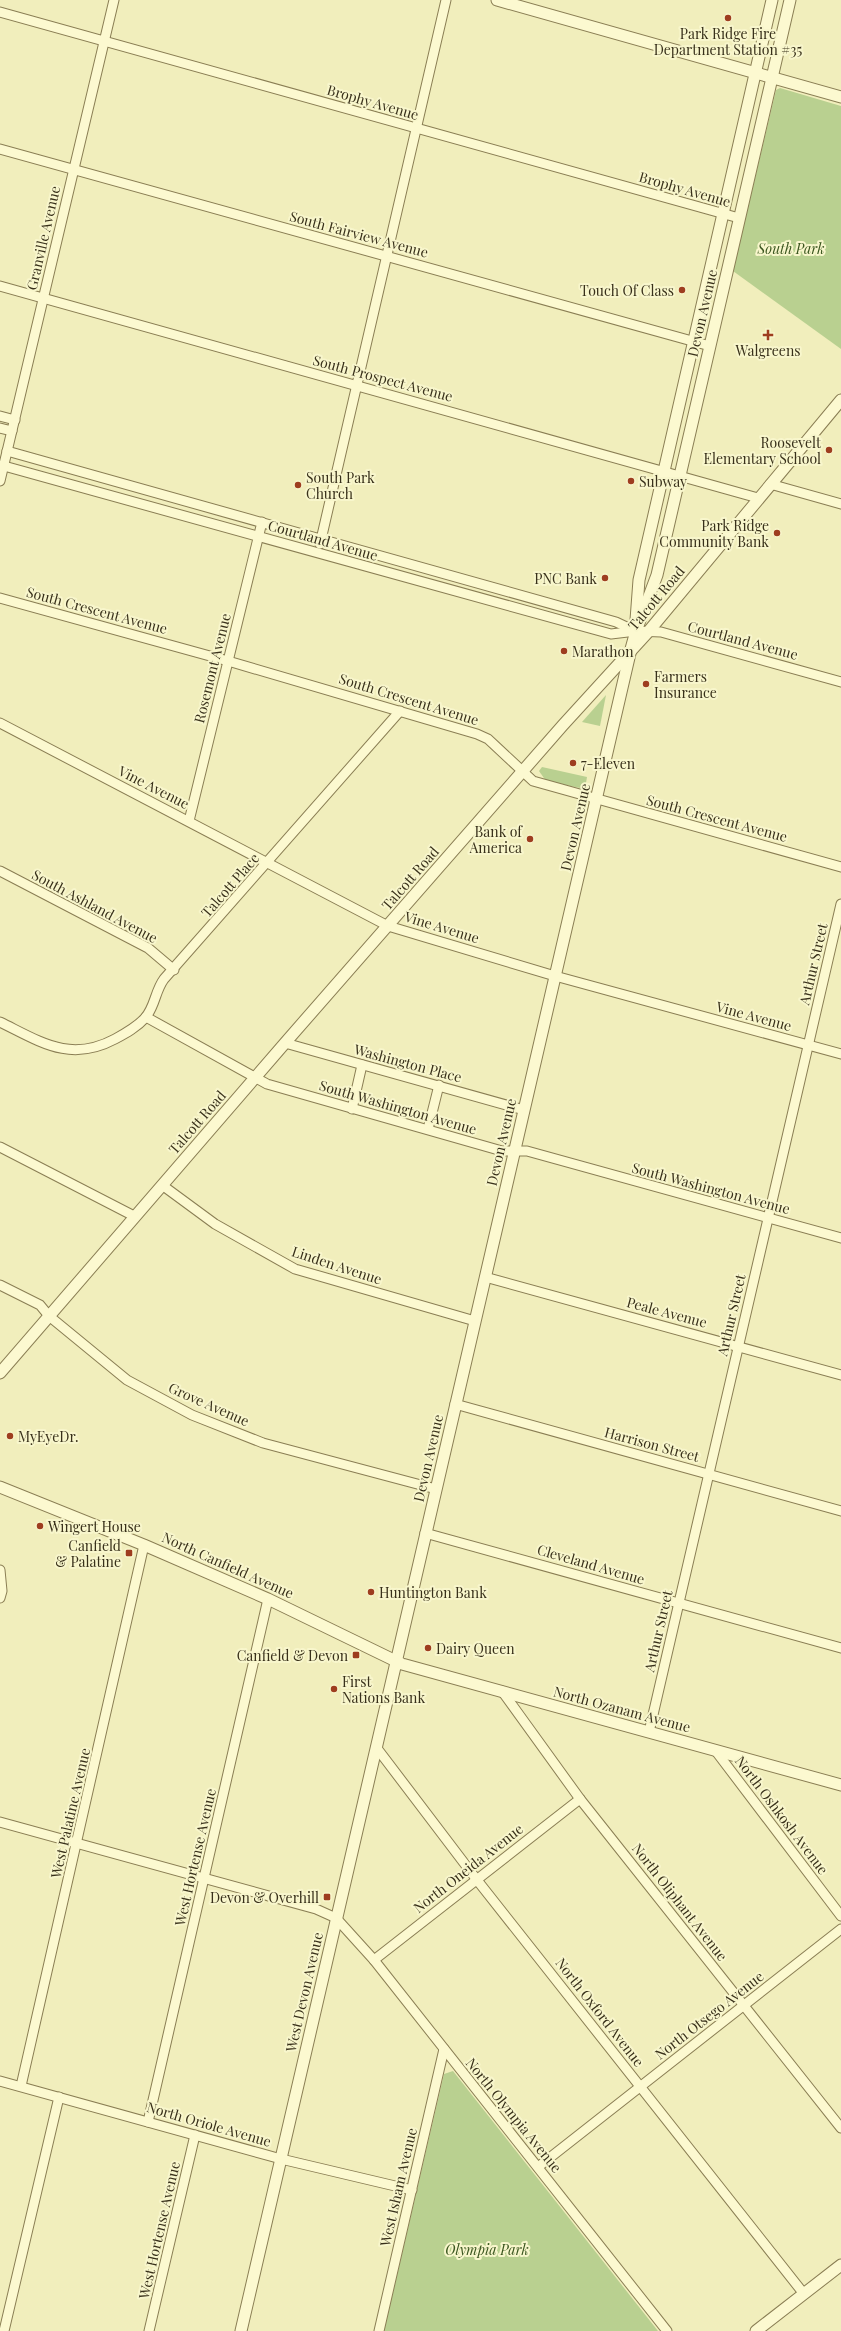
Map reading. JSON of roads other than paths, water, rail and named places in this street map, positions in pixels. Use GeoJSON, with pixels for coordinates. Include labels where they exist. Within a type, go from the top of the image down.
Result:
{"type":"FeatureCollection","features":[{"type":"Feature","properties":{"kind":"street","name":"Granville Avenue"},"geometry":{"type":"LineString","coordinates":[[0,481],[114,0]]}},
{"type":"Feature","properties":{"kind":"street"},"geometry":{"type":"LineString","coordinates":[[318,553],[446,0]]}},
{"type":"Feature","properties":{"kind":"street"},"geometry":{"type":"LineString","coordinates":[[496,0],[841,97]]}},
{"type":"Feature","properties":{"kind":"street","name":"Devon Avenue"},"geometry":{"type":"LineString","coordinates":[[636,631],[639,580],[772,0]]}},
{"type":"Feature","properties":{"kind":"street","name":"Devon Avenue"},"geometry":{"type":"LineString","coordinates":[[396,1660],[631,649],[636,631],[657,575],[790,0]]}},
{"type":"Feature","properties":{"kind":"street","name":"Brophy Avenue"},"geometry":{"type":"LineString","coordinates":[[0,12],[739,218]]}},
{"type":"Feature","properties":{"kind":"street","name":"South Fairview Avenue"},"geometry":{"type":"LineString","coordinates":[[0,149],[710,346]]}},
{"type":"Feature","properties":{"kind":"street","name":"South Prospect Avenue"},"geometry":{"type":"LineString","coordinates":[[0,286],[664,470],[758,498]]}},
{"type":"Feature","properties":{"kind":"street","name":"Talcott Road"},"geometry":{"type":"LineString","coordinates":[[0,1373],[134,1216],[285,1043],[523,771],[631,649],[648,632],[841,400]]}},
{"type":"Feature","properties":{"kind":"street"},"geometry":{"type":"LineString","coordinates":[[0,416],[15,420]]}},
{"type":"Feature","properties":{"kind":"street"},"geometry":{"type":"LineString","coordinates":[[0,428],[12,432]]}},
{"type":"Feature","properties":{"kind":"street","name":"Courtland Avenue"},"geometry":{"type":"LineString","coordinates":[[7,450],[616,622],[636,631]]}},
{"type":"Feature","properties":{"kind":"street","name":"Courtland Avenue"},"geometry":{"type":"LineString","coordinates":[[4,466],[611,634],[636,631],[661,632],[841,682]]}},
{"type":"Feature","properties":{"kind":"street"},"geometry":{"type":"LineString","coordinates":[[770,484],[841,504]]}},
{"type":"Feature","properties":{"kind":"street","name":"Rosemont Avenue"},"geometry":{"type":"LineString","coordinates":[[189,820],[262,522]]}},
{"type":"Feature","properties":{"kind":"street","name":"South Crescent Avenue"},"geometry":{"type":"LineString","coordinates":[[0,598],[228,661],[482,736],[533,781],[841,867]]}},
{"type":"Feature","properties":{"kind":"street","name":"Talcott Place"},"geometry":{"type":"LineString","coordinates":[[0,1022],[48,1045],[69,1051],[92,1048],[106,1044],[134,1028],[146,1017],[159,986],[400,711]]}},
{"type":"Feature","properties":{"kind":"street","name":"Vine Avenue"},"geometry":{"type":"LineString","coordinates":[[0,723],[189,820],[388,926],[555,976],[841,1054]]}},
{"type":"Feature","properties":{"kind":"street","name":"South Ashland Avenue"},"geometry":{"type":"LineString","coordinates":[[0,871],[148,948],[174,970]]}},
{"type":"Feature","properties":{"kind":"street","name":"Arthur Street"},"geometry":{"type":"LineString","coordinates":[[649,1732],[841,904]]}},
{"type":"Feature","properties":{"kind":"street","name":"South Washington Avenue"},"geometry":{"type":"LineString","coordinates":[[146,1017],[267,1084],[502,1150],[527,1151],[841,1238]]}},
{"type":"Feature","properties":{"kind":"street","name":"Washington Place"},"geometry":{"type":"LineString","coordinates":[[285,1043],[524,1110]]}},
{"type":"Feature","properties":{"kind":"street"},"geometry":{"type":"LineString","coordinates":[[352,1109],[362,1064]]}},
{"type":"Feature","properties":{"kind":"street"},"geometry":{"type":"LineString","coordinates":[[428,1129],[439,1085]]}},
{"type":"Feature","properties":{"kind":"street"},"geometry":{"type":"LineString","coordinates":[[0,1147],[134,1216]]}},
{"type":"Feature","properties":{"kind":"street","name":"Linden Avenue"},"geometry":{"type":"LineString","coordinates":[[162,1185],[215,1224],[295,1269],[474,1321]]}},
{"type":"Feature","properties":{"kind":"street","name":"Peale Avenue"},"geometry":{"type":"LineString","coordinates":[[485,1277],[841,1375]]}},
{"type":"Feature","properties":{"kind":"street","name":"Grove Avenue"},"geometry":{"type":"LineString","coordinates":[[0,1285],[40,1305],[49,1316],[127,1380],[192,1414],[263,1444],[436,1489]]}},
{"type":"Feature","properties":{"kind":"street","name":"Harrison Street"},"geometry":{"type":"LineString","coordinates":[[455,1404],[841,1511]]}},
{"type":"Feature","properties":{"kind":"street","name":"North Canfield Avenue"},"geometry":{"type":"LineString","coordinates":[[0,1487],[144,1545],[268,1599],[396,1660]]}},
{"type":"Feature","properties":{"kind":"street","name":"Cleveland Avenue"},"geometry":{"type":"LineString","coordinates":[[426,1533],[841,1648]]}},
{"type":"Feature","properties":{"kind":"street","name":"West Palatine Avenue"},"geometry":{"type":"LineString","coordinates":[[21,2086],[144,1545]]}},
{"type":"Feature","properties":{"kind":"street"},"geometry":{"type":"LineString","coordinates":[[0,1570],[2,1591],[0,1598]]}},
{"type":"Feature","properties":{"kind":"street","name":"West Hortense Avenue"},"geometry":{"type":"LineString","coordinates":[[148,2122],[268,1599]]}},
{"type":"Feature","properties":{"kind":"street","name":"North Ozanam Avenue"},"geometry":{"type":"LineString","coordinates":[[396,1660],[841,1785]]}},
{"type":"Feature","properties":{"kind":"street","name":"West Devon Avenue"},"geometry":{"type":"LineString","coordinates":[[241,2331],[396,1660]]}},
{"type":"Feature","properties":{"kind":"street","name":"North Oliphant Avenue"},"geometry":{"type":"LineString","coordinates":[[502,1691],[580,1799],[841,2128]]}},
{"type":"Feature","properties":{"kind":"street","name":"North Oxford Avenue"},"geometry":{"type":"LineString","coordinates":[[376,1747],[477,1880],[804,2294]]}},
{"type":"Feature","properties":{"kind":"street","name":"North Oshkosh Avenue"},"geometry":{"type":"LineString","coordinates":[[715,1750],[841,1916]]}},
{"type":"Feature","properties":{"kind":"street","name":"North Oneida Avenue"},"geometry":{"type":"LineString","coordinates":[[374,1960],[580,1799]]}},
{"type":"Feature","properties":{"kind":"street"},"geometry":{"type":"LineString","coordinates":[[0,1822],[316,1909],[336,1918]]}},
{"type":"Feature","properties":{"kind":"street","name":"North Olympia Avenue"},"geometry":{"type":"LineString","coordinates":[[336,1918],[374,1960],[667,2331]]}},
{"type":"Feature","properties":{"kind":"street","name":"North Otsego Avenue"},"geometry":{"type":"LineString","coordinates":[[538,2167],[841,1929]]}},
{"type":"Feature","properties":{"kind":"street","name":"West Isham Avenue"},"geometry":{"type":"LineString","coordinates":[[379,2331],[444,2049]]}},
{"type":"Feature","properties":{"kind":"street","name":"North Oriole Avenue"},"geometry":{"type":"LineString","coordinates":[[0,2080],[281,2158],[412,2190]]}},
{"type":"Feature","properties":{"kind":"street"},"geometry":{"type":"LineString","coordinates":[[4,2331],[59,2097]]}},
{"type":"Feature","properties":{"kind":"street","name":"West Hortense Avenue"},"geometry":{"type":"LineString","coordinates":[[149,2331],[195,2135]]}},
{"type":"Feature","properties":{"kind":"street"},"geometry":{"type":"LineString","coordinates":[[756,2331],[841,2265]]}},
{"type":"Feature","properties":{"kind":"place","name":"Park Ridge Fire Department Station #35"},"geometry":{"type":"Point","coordinates":[728,18]}},
{"type":"Feature","properties":{"kind":"place","name":"Touch Of Class"},"geometry":{"type":"Point","coordinates":[682,290]}},
{"type":"Feature","properties":{"kind":"place","name":"Walgreens"},"geometry":{"type":"Point","coordinates":[768,335]}},
{"type":"Feature","properties":{"kind":"place","name":"Roosevelt Elementary School"},"geometry":{"type":"Point","coordinates":[829,450]}},
{"type":"Feature","properties":{"kind":"place","name":"Subway"},"geometry":{"type":"Point","coordinates":[631,481]}},
{"type":"Feature","properties":{"kind":"place","name":"South Park Church"},"geometry":{"type":"Point","coordinates":[298,485]}},
{"type":"Feature","properties":{"kind":"place","name":"Park Ridge Community Bank"},"geometry":{"type":"Point","coordinates":[777,533]}},
{"type":"Feature","properties":{"kind":"place","name":"PNC Bank"},"geometry":{"type":"Point","coordinates":[605,578]}},
{"type":"Feature","properties":{"kind":"place","name":"Marathon"},"geometry":{"type":"Point","coordinates":[564,651]}},
{"type":"Feature","properties":{"kind":"place","name":"Farmers Insurance"},"geometry":{"type":"Point","coordinates":[646,684]}},
{"type":"Feature","properties":{"kind":"place","name":"7-Eleven"},"geometry":{"type":"Point","coordinates":[573,763]}},
{"type":"Feature","properties":{"kind":"place","name":"Bank of America"},"geometry":{"type":"Point","coordinates":[530,839]}},
{"type":"Feature","properties":{"kind":"place","name":"MyEyeDr."},"geometry":{"type":"Point","coordinates":[10,1436]}},
{"type":"Feature","properties":{"kind":"place","name":"Wingert House"},"geometry":{"type":"Point","coordinates":[40,1526]}},
{"type":"Feature","properties":{"kind":"place","name":"Canfield & Palatine"},"geometry":{"type":"Point","coordinates":[129,1553]}},
{"type":"Feature","properties":{"kind":"place","name":"Huntington Bank"},"geometry":{"type":"Point","coordinates":[371,1592]}},
{"type":"Feature","properties":{"kind":"place","name":"Dairy Queen"},"geometry":{"type":"Point","coordinates":[428,1648]}},
{"type":"Feature","properties":{"kind":"place","name":"Canfield & Devon"},"geometry":{"type":"Point","coordinates":[356,1655]}},
{"type":"Feature","properties":{"kind":"place","name":"First Nations Bank"},"geometry":{"type":"Point","coordinates":[334,1689]}},
{"type":"Feature","properties":{"kind":"place","name":"Devon & Overhill"},"geometry":{"type":"Point","coordinates":[327,1897]}},
{"type":"Feature","properties":{"kind":"park label","name":"South Park"},"geometry":{"type":"Point","coordinates":[791,248]}},
{"type":"Feature","properties":{"kind":"park label","name":"Olympia Park"},"geometry":{"type":"Point","coordinates":[487,2249]}}]}
